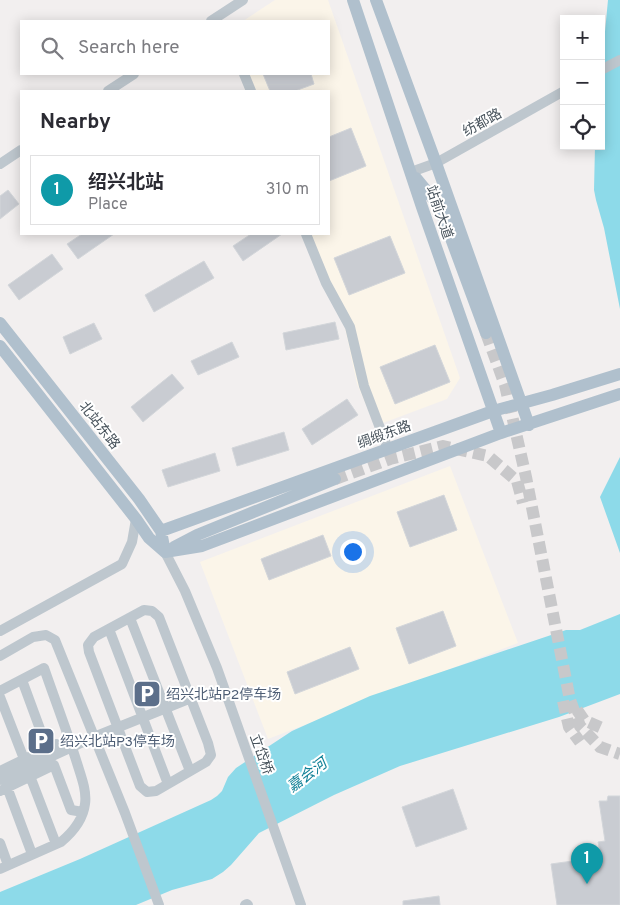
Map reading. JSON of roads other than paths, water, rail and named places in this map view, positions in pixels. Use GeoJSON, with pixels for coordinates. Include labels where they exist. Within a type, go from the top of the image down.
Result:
{"type":"FeatureCollection","features":[{"type":"Feature","properties":{"kind":"main road","name":"站前大道"},"geometry":{"type":"LineString","coordinates":[[353,0],[501,433]]}},
{"type":"Feature","properties":{"kind":"main road","name":"站前大道"},"geometry":{"type":"LineString","coordinates":[[376,0],[529,425]]}},
{"type":"Feature","properties":{"kind":"main road"},"geometry":{"type":"LineString","coordinates":[[411,172],[439,206],[486,333]]}},
{"type":"Feature","properties":{"kind":"main road","name":"北站东路"},"geometry":{"type":"LineString","coordinates":[[0,323],[139,498],[161,531],[165,552]]}},
{"type":"Feature","properties":{"kind":"main road","name":"北站东路"},"geometry":{"type":"LineString","coordinates":[[0,346],[149,538],[165,552]]}},
{"type":"Feature","properties":{"kind":"main road","name":"绸缎东路"},"geometry":{"type":"LineString","coordinates":[[161,531],[493,410],[552,395],[620,374]]}},
{"type":"Feature","properties":{"kind":"main road"},"geometry":{"type":"LineString","coordinates":[[165,552],[202,546],[501,433],[620,394]]}},
{"type":"Feature","properties":{"kind":"main road"},"geometry":{"type":"LineString","coordinates":[[165,552],[197,535],[335,479]]}},
{"type":"Feature","properties":{"kind":"street"},"geometry":{"type":"LineString","coordinates":[[215,20],[243,0]]}},
{"type":"Feature","properties":{"kind":"street"},"geometry":{"type":"LineString","coordinates":[[605,68],[620,60]]}},
{"type":"Feature","properties":{"kind":"street"},"geometry":{"type":"LineString","coordinates":[[110,90],[132,75]]}},
{"type":"Feature","properties":{"kind":"street"},"geometry":{"type":"LineString","coordinates":[[244,75],[251,90]]}},
{"type":"Feature","properties":{"kind":"street","name":"纺都路"},"geometry":{"type":"LineString","coordinates":[[411,172],[436,163],[560,93]]}},
{"type":"Feature","properties":{"kind":"street"},"geometry":{"type":"LineString","coordinates":[[0,164],[20,151]]}},
{"type":"Feature","properties":{"kind":"street"},"geometry":{"type":"LineString","coordinates":[[306,235],[326,283],[350,327],[364,386],[388,449]]}},
{"type":"Feature","properties":{"kind":"street"},"geometry":{"type":"LineString","coordinates":[[0,631],[122,564],[132,542],[136,519]]}},
{"type":"Feature","properties":{"kind":"street","name":"北站东路"},"geometry":{"type":"LineString","coordinates":[[165,552],[186,591],[217,668]]}},
{"type":"Feature","properties":{"kind":"street"},"geometry":{"type":"LineString","coordinates":[[144,610],[152,611],[159,617],[211,755],[206,762],[156,791],[147,792],[140,786],[89,652],[88,645],[94,637],[130,618],[144,610]]}},
{"type":"Feature","properties":{"kind":"street"},"geometry":{"type":"LineString","coordinates":[[130,618],[190,771]]}},
{"type":"Feature","properties":{"kind":"street"},"geometry":{"type":"LineString","coordinates":[[108,629],[168,784]]}},
{"type":"Feature","properties":{"kind":"street"},"geometry":{"type":"LineString","coordinates":[[0,656],[33,637],[46,635],[55,640],[125,813],[159,905]]}},
{"type":"Feature","properties":{"kind":"street"},"geometry":{"type":"LineString","coordinates":[[0,691],[44,668],[72,746],[84,786],[85,803],[80,820],[67,837],[56,844],[4,867],[0,843]]}},
{"type":"Feature","properties":{"kind":"street","name":"立岱桥"},"geometry":{"type":"LineString","coordinates":[[217,668],[301,905]]}},
{"type":"Feature","properties":{"kind":"street"},"geometry":{"type":"LineString","coordinates":[[22,680],[47,748]]}},
{"type":"Feature","properties":{"kind":"street"},"geometry":{"type":"LineString","coordinates":[[0,698],[24,759]]}},
{"type":"Feature","properties":{"kind":"street"},"geometry":{"type":"LineString","coordinates":[[2,786],[72,746],[191,698]]}},
{"type":"Feature","properties":{"kind":"street"},"geometry":{"type":"LineString","coordinates":[[0,770],[56,744],[72,746]]}},
{"type":"Feature","properties":{"kind":"street"},"geometry":{"type":"LineString","coordinates":[[2,786],[54,765],[71,810],[83,812]]}},
{"type":"Feature","properties":{"kind":"street"},"geometry":{"type":"LineString","coordinates":[[30,776],[56,844]]}},
{"type":"Feature","properties":{"kind":"street"},"geometry":{"type":"LineString","coordinates":[[2,786],[32,854]]}},
{"type":"Feature","properties":{"kind":"water"},"geometry":{"type":"Polygon","coordinates":[[[608,0],[620,0],[620,309],[604,228],[594,190],[595,150],[605,150],[605,32],[608,0]]]}},
{"type":"Feature","properties":{"kind":"water"},"geometry":{"type":"Polygon","coordinates":[[[620,457],[620,553],[600,497],[620,457]]]}},
{"type":"Feature","properties":{"kind":"water","name":"嘉会河"},"geometry":{"type":"Polygon","coordinates":[[[620,614],[620,694],[559,717],[400,766],[334,795],[259,833],[231,865],[212,879],[172,890],[136,905],[0,905],[0,892],[80,859],[211,800],[222,791],[228,777],[236,768],[292,731],[370,696],[566,630],[580,630],[620,614]]]}},
{"type":"Feature","properties":{"kind":"tunnel"},"geometry":{"type":"LineString","coordinates":[[486,333],[505,385],[526,477],[570,700],[580,726],[600,747],[620,754]]}},
{"type":"Feature","properties":{"kind":"tunnel"},"geometry":{"type":"LineString","coordinates":[[335,479],[390,459],[443,446],[488,456],[517,481],[523,503]]}},
{"type":"Feature","properties":{"kind":"tunnel"},"geometry":{"type":"LineString","coordinates":[[563,701],[569,727],[580,742]]}},
{"type":"Feature","properties":{"kind":"tunnel"},"geometry":{"type":"LineString","coordinates":[[577,710],[584,720],[604,729]]}},
{"type":"Feature","properties":{"kind":"place","name":"绍兴北站P2停车场"},"geometry":{"type":"Point","coordinates":[147,694]}},
{"type":"Feature","properties":{"kind":"place","name":"绍兴北站P3停车场"},"geometry":{"type":"Point","coordinates":[41,741]}},
{"type":"Feature","properties":{"kind":"place","name":"绍兴北站"},"geometry":{"type":"Point","coordinates":[587,884]}}]}
